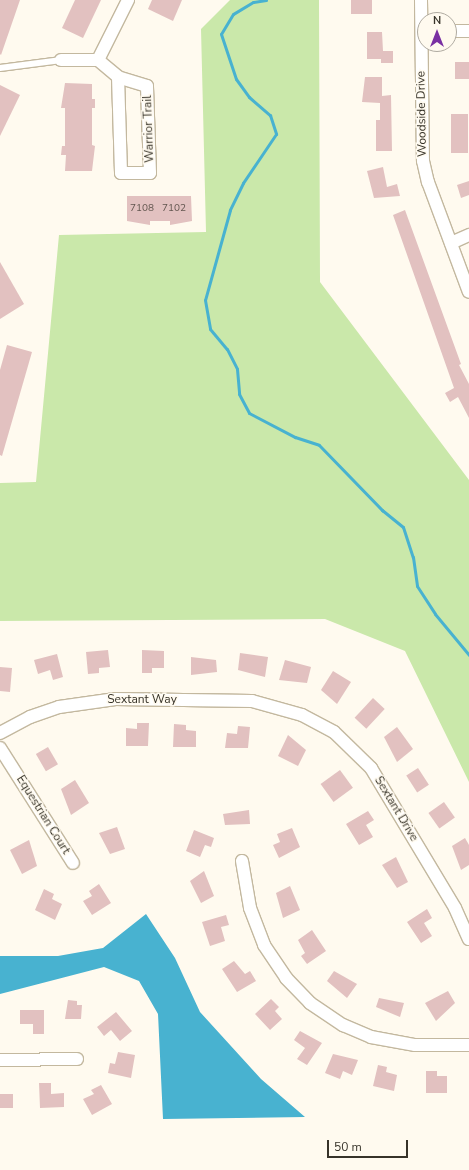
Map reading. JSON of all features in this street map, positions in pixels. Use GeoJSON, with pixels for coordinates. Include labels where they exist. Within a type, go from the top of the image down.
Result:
{"type":"FeatureCollection","features":[{"type":"Feature","properties":{"kind":"street"},"geometry":{"type":"LineString","coordinates":[[58,61],[98,60],[128,0]]}},
{"type":"Feature","properties":{"kind":"street","name":"Woodside Drive"},"geometry":{"type":"LineString","coordinates":[[422,0],[422,12]]}},
{"type":"Feature","properties":{"kind":"street"},"geometry":{"type":"LineString","coordinates":[[457,31],[469,31]]}},
{"type":"Feature","properties":{"kind":"street","name":"Woodside Drive"},"geometry":{"type":"LineString","coordinates":[[423,52],[423,161],[450,243],[469,292]]}},
{"type":"Feature","properties":{"kind":"street","name":"Warrior Trail"},"geometry":{"type":"LineString","coordinates":[[98,60],[118,77],[147,86],[150,173],[121,173],[118,77]]}},
{"type":"Feature","properties":{"kind":"street"},"geometry":{"type":"LineString","coordinates":[[450,243],[469,235]]}},
{"type":"Feature","properties":{"kind":"street","name":"Sextant Way"},"geometry":{"type":"LineString","coordinates":[[0,733],[37,714],[59,707],[115,699],[252,701],[290,710]]}},
{"type":"Feature","properties":{"kind":"street","name":"Sextant Drive"},"geometry":{"type":"LineString","coordinates":[[290,710],[334,732],[370,768],[455,908],[469,939]]}},
{"type":"Feature","properties":{"kind":"street","name":"Equestrian Court"},"geometry":{"type":"LineString","coordinates":[[0,748],[73,863]]}},
{"type":"Feature","properties":{"kind":"street"},"geometry":{"type":"LineString","coordinates":[[242,861],[250,908],[264,945],[286,978],[310,1003],[344,1025],[380,1039],[415,1045],[469,1045]]}},
{"type":"Feature","properties":{"kind":"street"},"geometry":{"type":"LineString","coordinates":[[0,1060],[77,1059]]}},
{"type":"Feature","properties":{"kind":"lane"},"geometry":{"type":"LineString","coordinates":[[0,68],[58,61]]}},
{"type":"Feature","properties":{"kind":"green space"},"geometry":{"type":"Polygon","coordinates":[[[230,0],[319,0],[320,282],[469,480],[469,782],[405,651],[325,619],[0,621],[0,483],[36,482],[59,235],[206,232],[201,29],[230,0]]]}},
{"type":"Feature","properties":{"kind":"water"},"geometry":{"type":"Polygon","coordinates":[[[146,914],[175,958],[200,1012],[261,1079],[305,1117],[163,1119],[158,1014],[139,981],[104,967],[0,994],[0,956],[58,956],[103,948],[146,914]]]}},
{"type":"Feature","properties":{"kind":"building"},"geometry":{"type":"Polygon","coordinates":[[[0,0],[20,0],[1,55],[0,54],[0,0]]]}},
{"type":"Feature","properties":{"kind":"building"},"geometry":{"type":"Polygon","coordinates":[[[75,0],[101,0],[83,38],[62,28],[75,0]]]}},
{"type":"Feature","properties":{"kind":"building"},"geometry":{"type":"Polygon","coordinates":[[[152,0],[182,0],[173,21],[148,9],[152,0]]]}},
{"type":"Feature","properties":{"kind":"building"},"geometry":{"type":"Polygon","coordinates":[[[351,0],[372,0],[372,14],[351,14],[351,0]]]}},
{"type":"Feature","properties":{"kind":"building"},"geometry":{"type":"Polygon","coordinates":[[[367,32],[382,32],[383,51],[393,51],[393,63],[381,63],[381,59],[367,59],[367,32]]]}},
{"type":"Feature","properties":{"kind":"building"},"geometry":{"type":"Polygon","coordinates":[[[455,62],[469,62],[469,79],[455,79],[455,62]]]}},
{"type":"Feature","properties":{"kind":"building"},"geometry":{"type":"Polygon","coordinates":[[[365,77],[382,77],[382,96],[391,95],[392,151],[376,151],[376,120],[380,120],[380,103],[362,102],[365,77]]]}},
{"type":"Feature","properties":{"kind":"building"},"geometry":{"type":"Polygon","coordinates":[[[65,83],[92,84],[92,99],[95,99],[95,108],[92,108],[92,145],[95,146],[92,171],[65,171],[66,155],[61,155],[62,146],[65,146],[65,108],[61,108],[65,83]]]}},
{"type":"Feature","properties":{"kind":"building"},"geometry":{"type":"Polygon","coordinates":[[[0,85],[20,95],[0,136],[0,85]]]}},
{"type":"Feature","properties":{"kind":"building"},"geometry":{"type":"Polygon","coordinates":[[[451,114],[468,114],[468,153],[451,153],[451,114]]]}},
{"type":"Feature","properties":{"kind":"building"},"geometry":{"type":"Polygon","coordinates":[[[383,167],[387,187],[397,184],[400,196],[374,198],[367,171],[383,167]]]}},
{"type":"Feature","properties":{"kind":"building"},"geometry":{"type":"Polygon","coordinates":[[[469,181],[469,195],[461,198],[457,185],[469,181]]]}},
{"type":"Feature","properties":{"kind":"building"},"geometry":{"type":"Polygon","coordinates":[[[127,196],[191,196],[192,221],[170,225],[170,221],[150,221],[150,225],[127,221],[127,196]]]}},
{"type":"Feature","properties":{"kind":"building"},"geometry":{"type":"Polygon","coordinates":[[[405,210],[461,364],[459,365],[469,384],[469,418],[458,397],[450,402],[445,393],[454,388],[393,215],[405,210]]]}},
{"type":"Feature","properties":{"kind":"building"},"geometry":{"type":"Polygon","coordinates":[[[0,262],[24,304],[0,319],[0,262]]]}},
{"type":"Feature","properties":{"kind":"building"},"geometry":{"type":"Polygon","coordinates":[[[7,345],[32,352],[2,456],[0,455],[0,370],[7,345]]]}},
{"type":"Feature","properties":{"kind":"building"},"geometry":{"type":"Polygon","coordinates":[[[108,650],[110,667],[99,668],[99,673],[88,674],[86,652],[108,650]]]}},
{"type":"Feature","properties":{"kind":"building"},"geometry":{"type":"Polygon","coordinates":[[[142,650],[164,651],[164,668],[152,668],[152,673],[142,673],[142,650]]]}},
{"type":"Feature","properties":{"kind":"building"},"geometry":{"type":"Polygon","coordinates":[[[240,653],[268,657],[265,677],[238,670],[240,653]]]}},
{"type":"Feature","properties":{"kind":"building"},"geometry":{"type":"Polygon","coordinates":[[[57,654],[63,677],[53,680],[50,670],[38,674],[34,660],[57,654]]]}},
{"type":"Feature","properties":{"kind":"building"},"geometry":{"type":"Polygon","coordinates":[[[191,657],[216,660],[217,672],[191,675],[191,657]]]}},
{"type":"Feature","properties":{"kind":"building"},"geometry":{"type":"Polygon","coordinates":[[[285,660],[311,667],[307,683],[279,680],[285,660]]]}},
{"type":"Feature","properties":{"kind":"building"},"geometry":{"type":"Polygon","coordinates":[[[0,667],[12,668],[10,692],[0,691],[0,667]]]}},
{"type":"Feature","properties":{"kind":"building"},"geometry":{"type":"Polygon","coordinates":[[[333,671],[351,682],[337,704],[321,690],[333,671]]]}},
{"type":"Feature","properties":{"kind":"building"},"geometry":{"type":"Polygon","coordinates":[[[373,698],[385,709],[366,729],[355,718],[373,698]]]}},
{"type":"Feature","properties":{"kind":"building"},"geometry":{"type":"Polygon","coordinates":[[[137,723],[149,723],[148,746],[126,746],[126,728],[137,729],[137,723]]]}},
{"type":"Feature","properties":{"kind":"building"},"geometry":{"type":"Polygon","coordinates":[[[174,724],[186,725],[186,730],[196,731],[196,747],[173,747],[174,724]]]}},
{"type":"Feature","properties":{"kind":"building"},"geometry":{"type":"Polygon","coordinates":[[[238,726],[250,727],[248,748],[225,748],[227,733],[237,734],[238,726]]]}},
{"type":"Feature","properties":{"kind":"building"},"geometry":{"type":"Polygon","coordinates":[[[397,727],[413,749],[397,762],[384,737],[397,727]]]}},
{"type":"Feature","properties":{"kind":"building"},"geometry":{"type":"Polygon","coordinates":[[[288,735],[306,750],[298,766],[278,756],[288,735]]]}},
{"type":"Feature","properties":{"kind":"building"},"geometry":{"type":"Polygon","coordinates":[[[48,747],[58,764],[46,771],[36,754],[48,747]]]}},
{"type":"Feature","properties":{"kind":"building"},"geometry":{"type":"Polygon","coordinates":[[[418,768],[429,785],[417,792],[406,776],[418,768]]]}},
{"type":"Feature","properties":{"kind":"building"},"geometry":{"type":"Polygon","coordinates":[[[340,770],[353,788],[334,802],[321,784],[340,770]]]}},
{"type":"Feature","properties":{"kind":"building"},"geometry":{"type":"Polygon","coordinates":[[[75,780],[89,803],[71,815],[61,789],[75,780]]]}},
{"type":"Feature","properties":{"kind":"building"},"geometry":{"type":"Polygon","coordinates":[[[444,802],[455,818],[439,828],[428,813],[444,802]]]}},
{"type":"Feature","properties":{"kind":"building"},"geometry":{"type":"Polygon","coordinates":[[[249,810],[250,824],[225,825],[223,814],[249,810]]]}},
{"type":"Feature","properties":{"kind":"building"},"geometry":{"type":"Polygon","coordinates":[[[368,811],[374,820],[366,825],[373,837],[359,845],[346,824],[368,811]]]}},
{"type":"Feature","properties":{"kind":"building"},"geometry":{"type":"Polygon","coordinates":[[[117,827],[125,849],[110,854],[99,833],[117,827]]]}},
{"type":"Feature","properties":{"kind":"building"},"geometry":{"type":"Polygon","coordinates":[[[292,828],[300,847],[279,858],[273,845],[280,842],[277,834],[292,828]]]}},
{"type":"Feature","properties":{"kind":"building"},"geometry":{"type":"Polygon","coordinates":[[[194,830],[214,838],[211,847],[205,845],[200,857],[186,851],[194,830]]]}},
{"type":"Feature","properties":{"kind":"building"},"geometry":{"type":"Polygon","coordinates":[[[465,838],[469,845],[469,865],[461,870],[452,846],[465,838]]]}},
{"type":"Feature","properties":{"kind":"building"},"geometry":{"type":"Polygon","coordinates":[[[29,840],[37,866],[22,874],[10,850],[29,840]]]}},
{"type":"Feature","properties":{"kind":"building"},"geometry":{"type":"Polygon","coordinates":[[[396,857],[408,882],[397,888],[382,865],[396,857]]]}},
{"type":"Feature","properties":{"kind":"building"},"geometry":{"type":"Polygon","coordinates":[[[204,871],[214,896],[201,903],[190,881],[204,871]]]}},
{"type":"Feature","properties":{"kind":"building"},"geometry":{"type":"Polygon","coordinates":[[[99,884],[111,903],[92,915],[83,901],[92,896],[89,891],[99,884]]]}},
{"type":"Feature","properties":{"kind":"building"},"geometry":{"type":"Polygon","coordinates":[[[290,886],[300,910],[283,918],[276,893],[290,886]]]}},
{"type":"Feature","properties":{"kind":"building"},"geometry":{"type":"Polygon","coordinates":[[[44,889],[54,894],[52,899],[62,904],[55,920],[35,910],[44,889]]]}},
{"type":"Feature","properties":{"kind":"building"},"geometry":{"type":"Polygon","coordinates":[[[427,909],[432,918],[424,923],[432,936],[421,943],[407,922],[427,909]]]}},
{"type":"Feature","properties":{"kind":"building"},"geometry":{"type":"Polygon","coordinates":[[[226,915],[229,925],[221,927],[225,941],[210,946],[202,922],[226,915]]]}},
{"type":"Feature","properties":{"kind":"building"},"geometry":{"type":"Polygon","coordinates":[[[312,930],[326,951],[307,964],[301,956],[305,953],[298,940],[312,930]]]}},
{"type":"Feature","properties":{"kind":"building"},"geometry":{"type":"Polygon","coordinates":[[[234,961],[245,974],[250,971],[256,981],[237,992],[222,969],[234,961]]]}},
{"type":"Feature","properties":{"kind":"building"},"geometry":{"type":"Polygon","coordinates":[[[334,971],[357,984],[347,998],[327,981],[334,971]]]}},
{"type":"Feature","properties":{"kind":"building"},"geometry":{"type":"Polygon","coordinates":[[[448,991],[455,1003],[436,1021],[425,1003],[448,991]]]}},
{"type":"Feature","properties":{"kind":"building"},"geometry":{"type":"Polygon","coordinates":[[[379,998],[404,1003],[400,1017],[376,1007],[379,998]]]}},
{"type":"Feature","properties":{"kind":"building"},"geometry":{"type":"Polygon","coordinates":[[[271,999],[279,1007],[275,1011],[282,1019],[270,1030],[255,1014],[271,999]]]}},
{"type":"Feature","properties":{"kind":"building"},"geometry":{"type":"Polygon","coordinates":[[[68,1000],[77,1001],[77,1005],[82,1005],[81,1019],[65,1019],[68,1000]]]}},
{"type":"Feature","properties":{"kind":"building"},"geometry":{"type":"Polygon","coordinates":[[[20,1010],[44,1010],[44,1034],[33,1034],[33,1024],[20,1024],[20,1010]]]}},
{"type":"Feature","properties":{"kind":"building"},"geometry":{"type":"Polygon","coordinates":[[[116,1012],[132,1031],[120,1041],[111,1030],[104,1036],[97,1027],[116,1012]]]}},
{"type":"Feature","properties":{"kind":"building"},"geometry":{"type":"Polygon","coordinates":[[[300,1031],[322,1043],[307,1065],[297,1059],[305,1048],[294,1040],[300,1031]]]}},
{"type":"Feature","properties":{"kind":"building"},"geometry":{"type":"Polygon","coordinates":[[[118,1052],[135,1055],[131,1078],[108,1073],[110,1063],[115,1064],[118,1052]]]}},
{"type":"Feature","properties":{"kind":"building"},"geometry":{"type":"Polygon","coordinates":[[[333,1054],[358,1060],[352,1075],[343,1071],[340,1079],[325,1073],[333,1054]]]}},
{"type":"Feature","properties":{"kind":"building"},"geometry":{"type":"Polygon","coordinates":[[[378,1065],[387,1067],[386,1072],[397,1075],[394,1091],[373,1086],[378,1065]]]}},
{"type":"Feature","properties":{"kind":"building"},"geometry":{"type":"Polygon","coordinates":[[[426,1071],[437,1071],[437,1076],[447,1076],[447,1093],[426,1093],[426,1071]]]}},
{"type":"Feature","properties":{"kind":"building"},"geometry":{"type":"Polygon","coordinates":[[[39,1083],[51,1083],[51,1094],[64,1093],[64,1107],[40,1108],[39,1083]]]}},
{"type":"Feature","properties":{"kind":"building"},"geometry":{"type":"Polygon","coordinates":[[[101,1085],[112,1104],[92,1115],[83,1099],[94,1094],[91,1090],[101,1085]]]}},
{"type":"Feature","properties":{"kind":"building"},"geometry":{"type":"Polygon","coordinates":[[[0,1094],[13,1094],[13,1108],[0,1108],[0,1094]]]}},
{"type":"Feature","properties":{"kind":"waterway"},"geometry":{"type":"LineString","coordinates":[[266,0],[253,2],[233,14],[221,34],[236,79],[249,97],[270,115],[276,134],[243,183],[230,210],[205,300],[210,329],[227,349],[237,369],[239,394],[249,413],[295,437],[319,445],[382,510],[403,527],[413,557],[417,586],[435,614],[469,655]]}}]}
